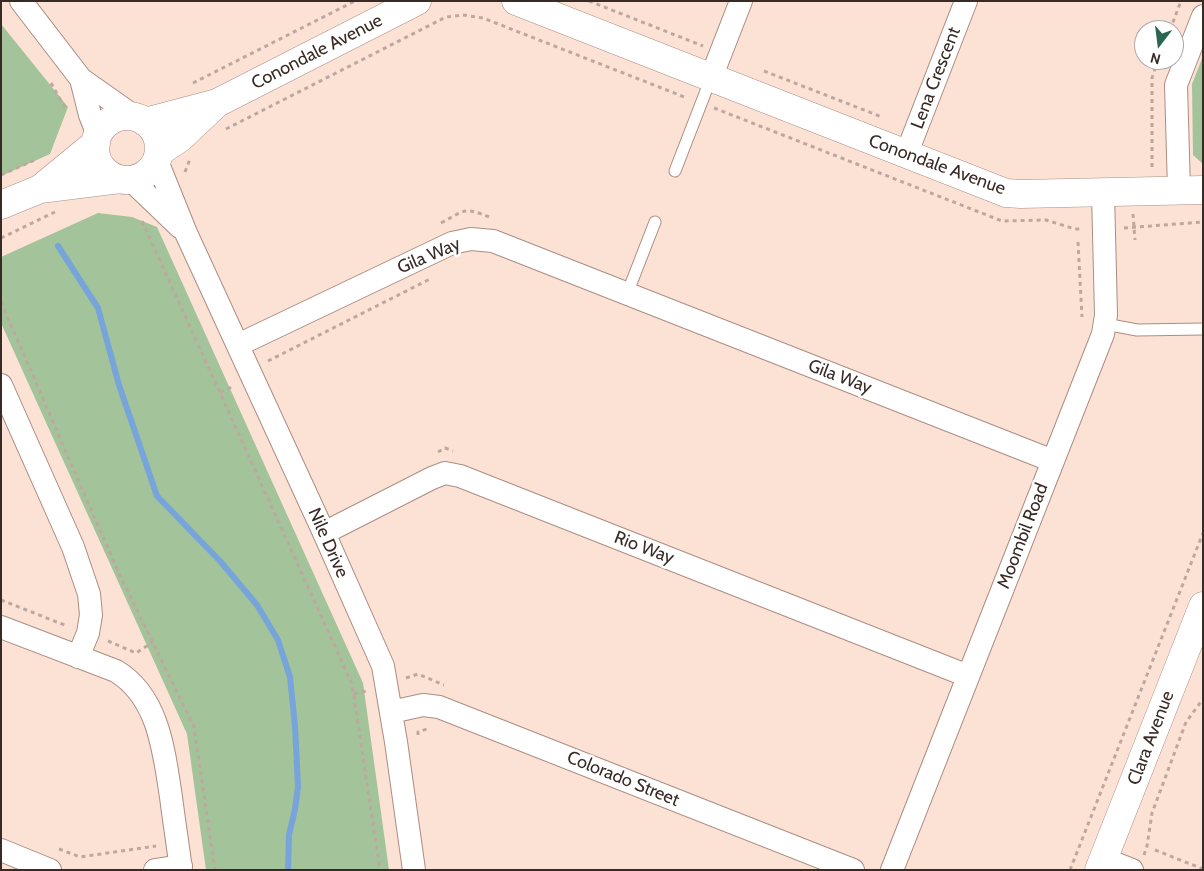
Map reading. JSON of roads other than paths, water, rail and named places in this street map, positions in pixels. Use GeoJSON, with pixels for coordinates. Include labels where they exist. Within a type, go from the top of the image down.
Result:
{"type":"FeatureCollection","features":[{"type":"Feature","properties":{"kind":"street"},"geometry":{"type":"LineString","coordinates":[[21,1],[81,79],[140,119],[157,135],[158,157],[146,174],[125,179],[40,188]]}},
{"type":"Feature","properties":{"kind":"street","name":"Conondale Avenue"},"geometry":{"type":"LineString","coordinates":[[140,119],[217,103],[417,1]]}},
{"type":"Feature","properties":{"kind":"street","name":"Conondale Avenue"},"geometry":{"type":"LineString","coordinates":[[516,1],[716,66],[910,144],[1006,193],[1103,192],[1187,182]]}},
{"type":"Feature","properties":{"kind":"street"},"geometry":{"type":"LineString","coordinates":[[716,66],[742,1]]}},
{"type":"Feature","properties":{"kind":"street","name":"Lena Crescent"},"geometry":{"type":"LineString","coordinates":[[910,144],[966,1]]}},
{"type":"Feature","properties":{"kind":"street"},"geometry":{"type":"LineString","coordinates":[[1187,182],[1176,85],[1203,16]]}},
{"type":"Feature","properties":{"kind":"street"},"geometry":{"type":"LineString","coordinates":[[81,79],[97,139],[96,152],[98,161],[111,176],[125,179]]}},
{"type":"Feature","properties":{"kind":"street","name":"Conondale Avenue"},"geometry":{"type":"LineString","coordinates":[[158,157],[217,103]]}},
{"type":"Feature","properties":{"kind":"street"},"geometry":{"type":"LineString","coordinates":[[1,205],[40,188],[97,139],[109,122],[126,116],[140,119]]}},
{"type":"Feature","properties":{"kind":"street","name":"Nile Drive"},"geometry":{"type":"LineString","coordinates":[[158,157],[167,186],[186,233],[324,533],[382,666],[414,870]]}},
{"type":"Feature","properties":{"kind":"street","name":"Nile Drive"},"geometry":{"type":"LineString","coordinates":[[125,179],[186,233]]}},
{"type":"Feature","properties":{"kind":"street","name":"Moombil Road"},"geometry":{"type":"LineString","coordinates":[[892,870],[1103,334],[1094,325],[1106,315],[1103,192]]}},
{"type":"Feature","properties":{"kind":"street","name":"Gila Way"},"geometry":{"type":"LineString","coordinates":[[238,345],[452,243],[471,239],[493,241],[1053,461]]}},
{"type":"Feature","properties":{"kind":"street"},"geometry":{"type":"LineString","coordinates":[[1,385],[73,547],[89,594],[91,615],[77,630],[78,656]]}},
{"type":"Feature","properties":{"kind":"street","name":"Rio Way"},"geometry":{"type":"LineString","coordinates":[[324,533],[432,478],[445,473],[460,476],[968,676]]}},
{"type":"Feature","properties":{"kind":"street","name":"Clara Avenue"},"geometry":{"type":"LineString","coordinates":[[1101,864],[1196,641],[1203,606]]}},
{"type":"Feature","properties":{"kind":"street"},"geometry":{"type":"LineString","coordinates":[[1,627],[116,671],[136,687],[143,697],[164,746],[169,869]]}},
{"type":"Feature","properties":{"kind":"street","name":"Colorado Street"},"geometry":{"type":"LineString","coordinates":[[390,712],[423,705],[439,707],[853,870]]}},
{"type":"Feature","properties":{"kind":"street"},"geometry":{"type":"LineString","coordinates":[[1,850],[50,870]]}},
{"type":"Feature","properties":{"kind":"street"},"geometry":{"type":"LineString","coordinates":[[1101,864],[1137,866]]}},
{"type":"Feature","properties":{"kind":"lane"},"geometry":{"type":"LineString","coordinates":[[675,171],[716,66]]}},
{"type":"Feature","properties":{"kind":"lane"},"geometry":{"type":"LineString","coordinates":[[627,294],[655,222]]}},
{"type":"Feature","properties":{"kind":"lane"},"geometry":{"type":"LineString","coordinates":[[1094,325],[1137,330],[1203,328]]}},
{"type":"Feature","properties":{"kind":"waterway"},"geometry":{"type":"LineString","coordinates":[[58,246],[98,308],[119,385],[157,496],[220,561],[257,605],[278,640],[290,677],[298,787],[289,835],[288,870]]}}]}
